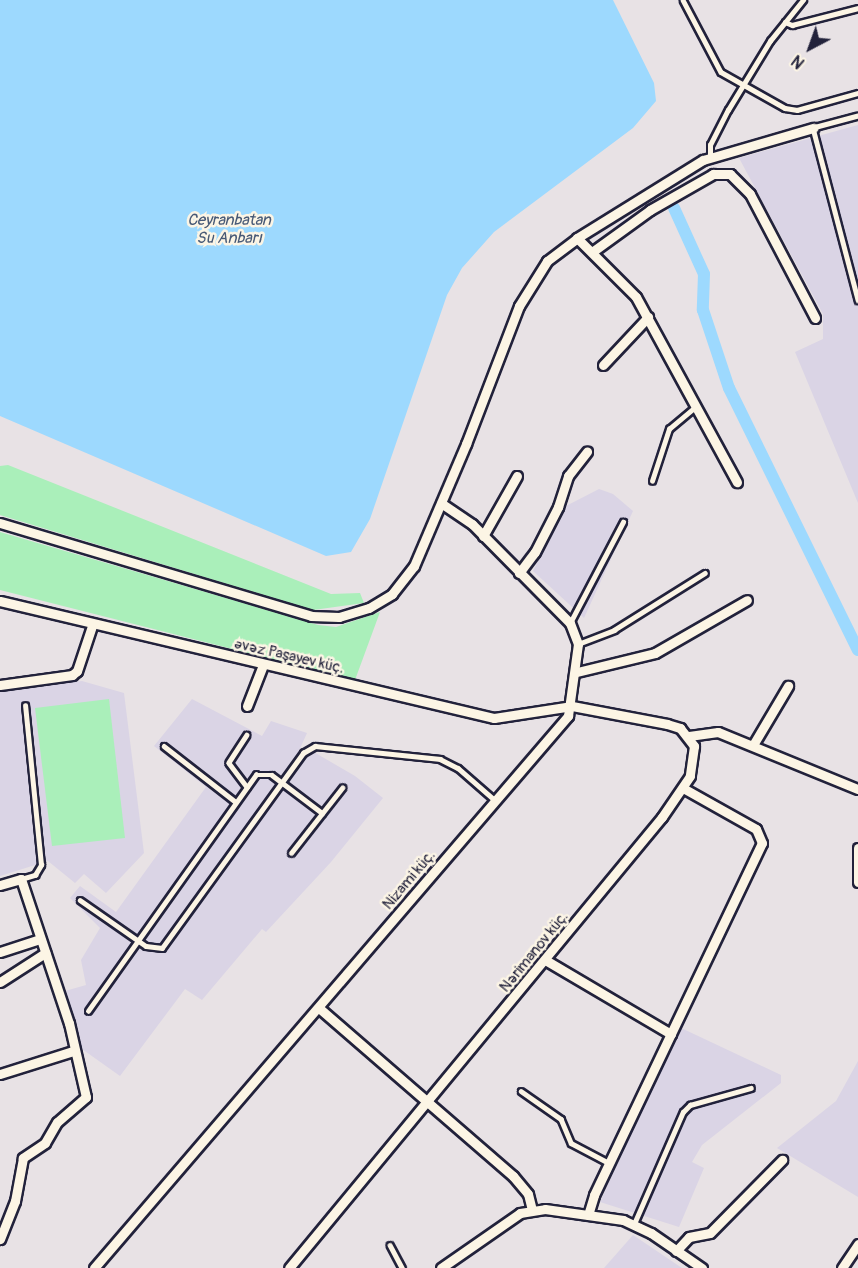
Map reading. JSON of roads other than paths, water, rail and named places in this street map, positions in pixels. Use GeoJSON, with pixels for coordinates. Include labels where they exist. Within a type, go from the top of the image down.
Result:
{"type":"FeatureCollection","features":[{"type":"Feature","properties":{"kind":"street"},"geometry":{"type":"LineString","coordinates":[[0,523],[325,618],[369,609],[400,586],[414,566],[526,290],[547,261],[577,238],[710,157],[813,128]]}},
{"type":"Feature","properties":{"kind":"street"},"geometry":{"type":"LineString","coordinates":[[592,252],[650,210],[713,174],[730,174],[750,194],[815,318]]}},
{"type":"Feature","properties":{"kind":"street"},"geometry":{"type":"LineString","coordinates":[[577,238],[626,284],[648,317],[698,405],[737,482]]}},
{"type":"Feature","properties":{"kind":"street"},"geometry":{"type":"LineString","coordinates":[[603,365],[648,317]]}},
{"type":"Feature","properties":{"kind":"street"},"geometry":{"type":"LineString","coordinates":[[519,573],[535,552],[558,507],[568,476],[586,452]]}},
{"type":"Feature","properties":{"kind":"street"},"geometry":{"type":"LineString","coordinates":[[483,536],[517,476]]}},
{"type":"Feature","properties":{"kind":"street","name":"Nizami küç."},"geometry":{"type":"LineString","coordinates":[[94,1268],[552,737],[572,706],[578,644],[570,623],[483,536],[441,503]]}},
{"type":"Feature","properties":{"kind":"street"},"geometry":{"type":"LineString","coordinates":[[577,672],[655,653],[747,600]]}},
{"type":"Feature","properties":{"kind":"street","name":"Əvəz Paşayev küç."},"geometry":{"type":"LineString","coordinates":[[0,601],[92,626],[494,718],[572,706]]}},
{"type":"Feature","properties":{"kind":"street"},"geometry":{"type":"LineString","coordinates":[[0,685],[72,675],[77,671],[92,626]]}},
{"type":"Feature","properties":{"kind":"street"},"geometry":{"type":"LineString","coordinates":[[247,706],[263,665]]}},
{"type":"Feature","properties":{"kind":"street"},"geometry":{"type":"LineString","coordinates":[[753,746],[788,686]]}},
{"type":"Feature","properties":{"kind":"street"},"geometry":{"type":"LineString","coordinates":[[572,706],[667,724],[689,735],[718,732],[858,789]]}},
{"type":"Feature","properties":{"kind":"street","name":"Nərimanov küç."},"geometry":{"type":"LineString","coordinates":[[290,1268],[547,961],[683,788],[694,757],[689,735]]}},
{"type":"Feature","properties":{"kind":"street"},"geometry":{"type":"LineString","coordinates":[[588,1215],[609,1163],[762,843],[756,829],[683,788]]}},
{"type":"Feature","properties":{"kind":"street"},"geometry":{"type":"LineString","coordinates":[[858,848],[858,882]]}},
{"type":"Feature","properties":{"kind":"street"},"geometry":{"type":"LineString","coordinates":[[0,885],[21,879],[69,1023],[73,1051],[86,1096],[57,1122],[45,1143],[23,1158],[15,1201],[0,1239]]}},
{"type":"Feature","properties":{"kind":"street"},"geometry":{"type":"LineString","coordinates":[[0,952],[40,939]]}},
{"type":"Feature","properties":{"kind":"street"},"geometry":{"type":"LineString","coordinates":[[0,982],[45,953]]}},
{"type":"Feature","properties":{"kind":"street"},"geometry":{"type":"LineString","coordinates":[[547,961],[671,1035]]}},
{"type":"Feature","properties":{"kind":"street"},"geometry":{"type":"LineString","coordinates":[[319,1008],[513,1176],[528,1194],[532,1210]]}},
{"type":"Feature","properties":{"kind":"street"},"geometry":{"type":"LineString","coordinates":[[0,1074],[73,1051]]}},
{"type":"Feature","properties":{"kind":"street"},"geometry":{"type":"LineString","coordinates":[[676,1251],[688,1237],[710,1233],[782,1160]]}},
{"type":"Feature","properties":{"kind":"street"},"geometry":{"type":"LineString","coordinates":[[441,1268],[514,1216],[532,1210],[588,1215],[634,1224],[702,1268]]}},
{"type":"Feature","properties":{"kind":"street"},"geometry":{"type":"LineString","coordinates":[[842,1268],[858,1244]]}},
{"type":"Feature","properties":{"kind":"lane"},"geometry":{"type":"LineString","coordinates":[[683,0],[714,64],[785,108],[797,110],[858,93]]}},
{"type":"Feature","properties":{"kind":"lane"},"geometry":{"type":"LineString","coordinates":[[710,157],[713,138],[743,84],[785,22],[803,0]]}},
{"type":"Feature","properties":{"kind":"lane"},"geometry":{"type":"LineString","coordinates":[[785,22],[792,25],[858,8]]}},
{"type":"Feature","properties":{"kind":"lane"},"geometry":{"type":"LineString","coordinates":[[858,116],[813,128],[858,300]]}},
{"type":"Feature","properties":{"kind":"lane"},"geometry":{"type":"LineString","coordinates":[[652,482],[669,429],[698,405]]}},
{"type":"Feature","properties":{"kind":"lane"},"geometry":{"type":"LineString","coordinates":[[570,623],[623,522]]}},
{"type":"Feature","properties":{"kind":"lane"},"geometry":{"type":"LineString","coordinates":[[578,644],[614,630],[705,573]]}},
{"type":"Feature","properties":{"kind":"lane"},"geometry":{"type":"LineString","coordinates":[[21,879],[35,875],[41,866],[26,706]]}},
{"type":"Feature","properties":{"kind":"lane"},"geometry":{"type":"LineString","coordinates":[[247,735],[229,764],[248,787]]}},
{"type":"Feature","properties":{"kind":"lane"},"geometry":{"type":"LineString","coordinates":[[80,900],[137,940],[155,949],[172,938],[303,753],[321,745],[440,759],[458,768],[496,801]]}},
{"type":"Feature","properties":{"kind":"lane"},"geometry":{"type":"LineString","coordinates":[[164,746],[236,802]]}},
{"type":"Feature","properties":{"kind":"lane"},"geometry":{"type":"LineString","coordinates":[[88,1011],[236,802],[260,772],[283,783],[322,813]]}},
{"type":"Feature","properties":{"kind":"lane"},"geometry":{"type":"LineString","coordinates":[[291,853],[342,788]]}},
{"type":"Feature","properties":{"kind":"lane"},"geometry":{"type":"LineString","coordinates":[[634,1224],[683,1112],[690,1105],[752,1088]]}},
{"type":"Feature","properties":{"kind":"lane"},"geometry":{"type":"LineString","coordinates":[[521,1091],[561,1119],[571,1143],[609,1163]]}},
{"type":"Feature","properties":{"kind":"lane"},"geometry":{"type":"LineString","coordinates":[[390,1245],[402,1268]]}},
{"type":"Feature","properties":{"kind":"water","name":"Ceyranbatan Su Anbarı"},"geometry":{"type":"Polygon","coordinates":[[[0,0],[613,0],[654,83],[656,101],[633,128],[494,232],[462,268],[447,295],[370,519],[351,552],[326,556],[0,416],[0,0]]]}},
{"type":"Feature","properties":{"kind":"waterway"},"geometry":{"type":"LineString","coordinates":[[674,208],[704,274],[703,310],[729,388],[858,650]]}}]}
